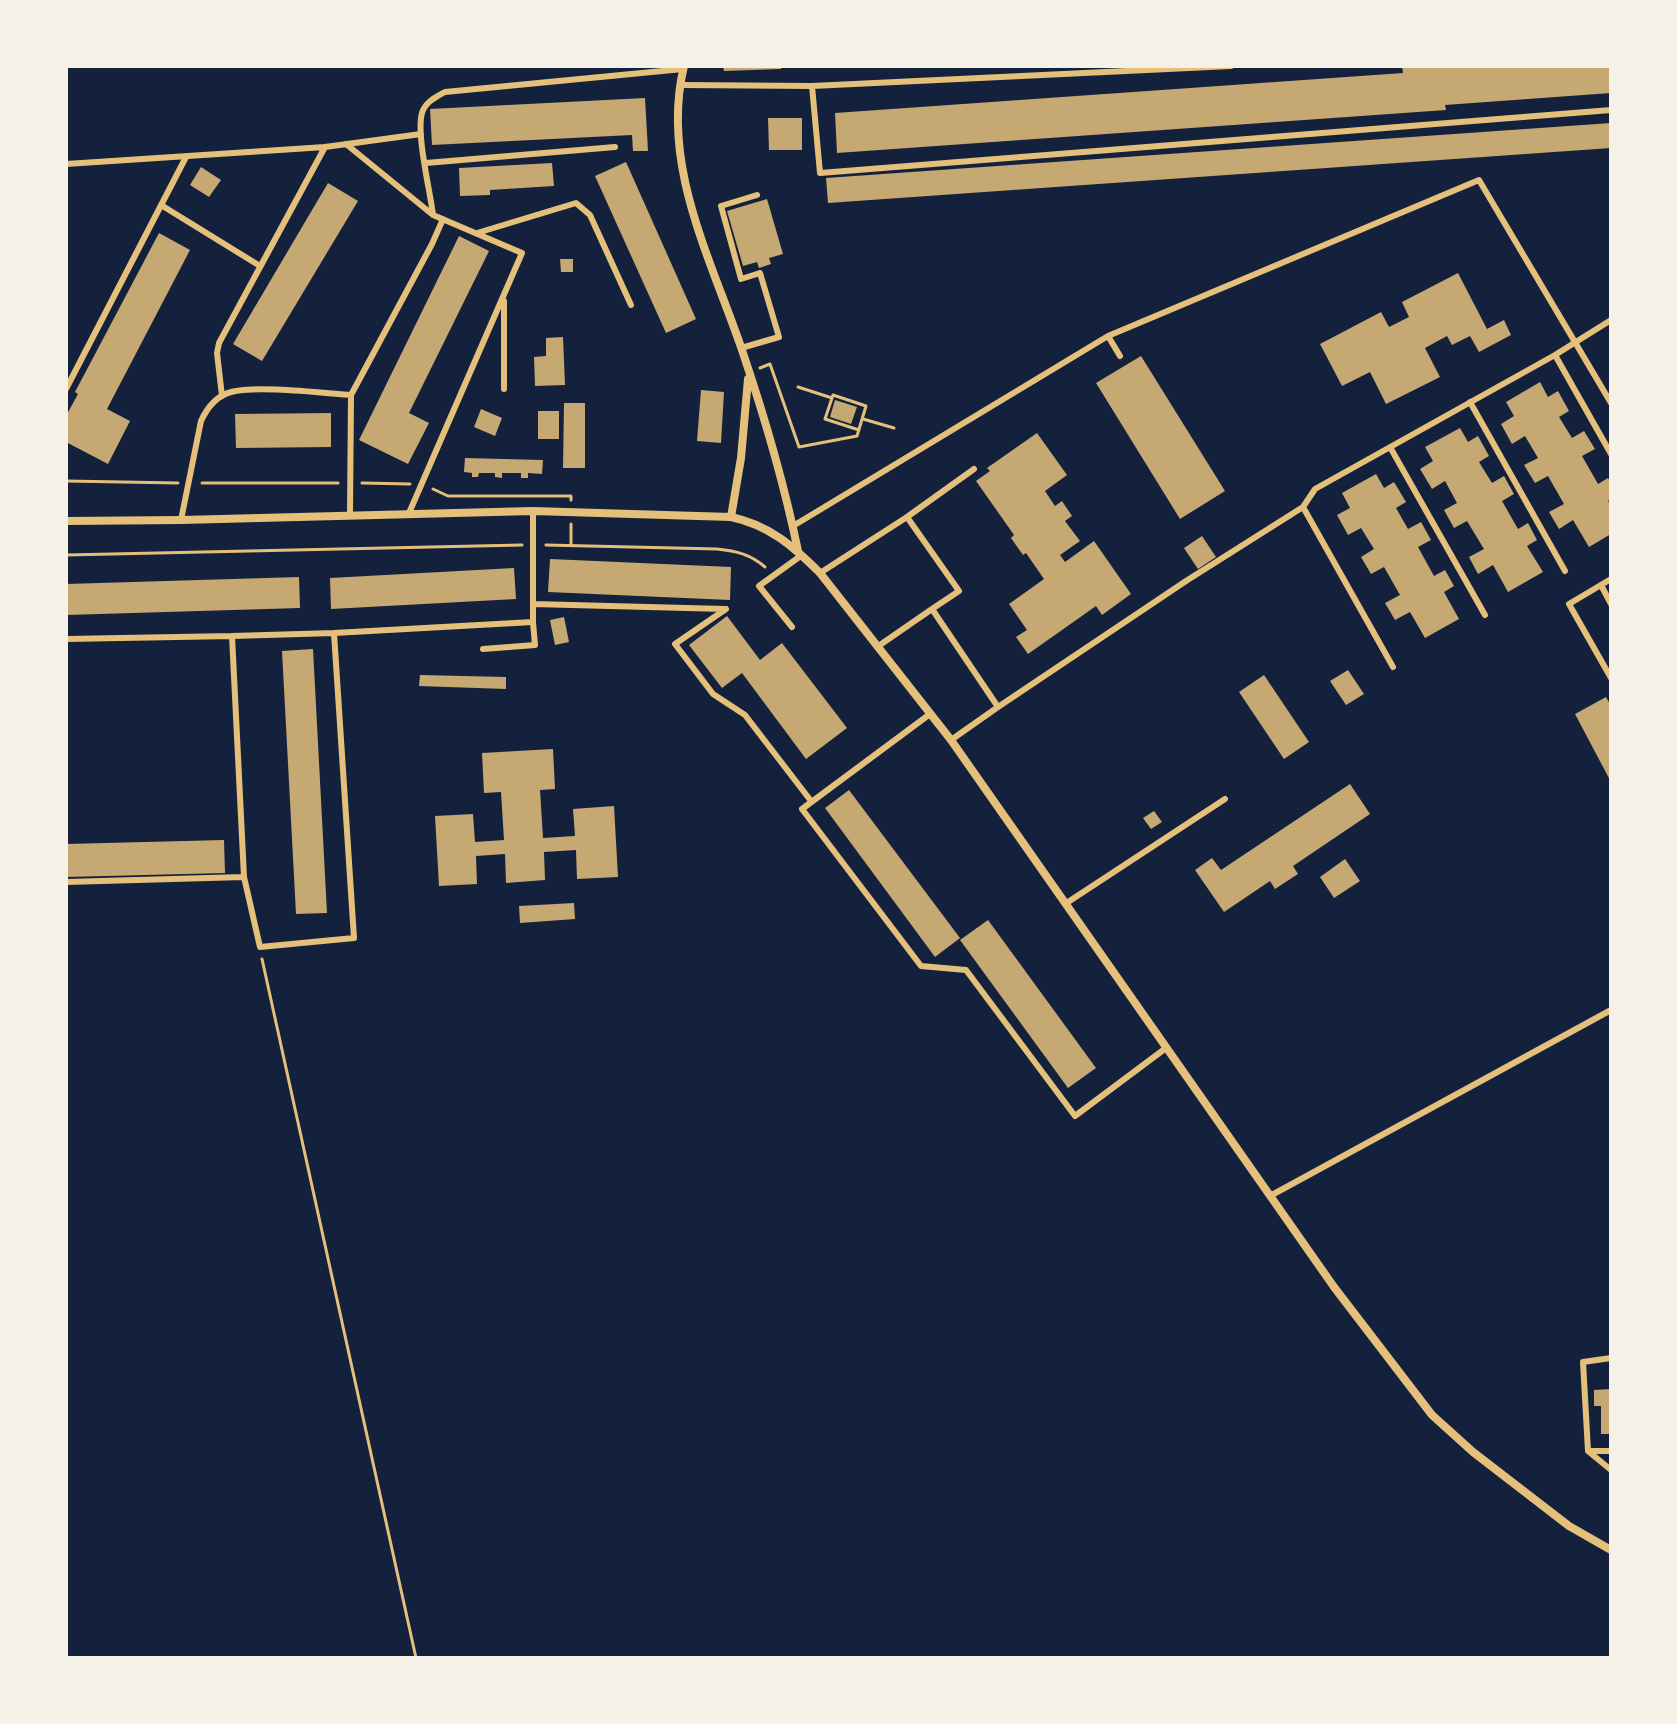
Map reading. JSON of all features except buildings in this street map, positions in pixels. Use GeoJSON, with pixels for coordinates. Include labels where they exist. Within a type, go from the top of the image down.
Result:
{"type":"FeatureCollection","features":[{"type":"Feature","properties":{"kind":"street"},"geometry":{"type":"LineString","coordinates":[[684,67],[678,98],[678,149],[690,200],[749,372],[800,553]]}},
{"type":"Feature","properties":{"kind":"street"},"geometry":{"type":"LineString","coordinates":[[731,517],[741,458],[749,372]]}},
{"type":"Feature","properties":{"kind":"street"},"geometry":{"type":"LineString","coordinates":[[66,521],[533,511],[731,517],[769,529],[820,573],[951,740],[1351,1310],[1432,1415],[1473,1452],[1569,1526],[1611,1550]]}},
{"type":"Feature","properties":{"kind":"lane"},"geometry":{"type":"LineString","coordinates":[[681,85],[812,86],[1231,66]]}},
{"type":"Feature","properties":{"kind":"lane"},"geometry":{"type":"LineString","coordinates":[[433,215],[421,134],[422,111],[430,101],[445,92],[684,67]]}},
{"type":"Feature","properties":{"kind":"lane"},"geometry":{"type":"LineString","coordinates":[[812,86],[820,173],[1611,110]]}},
{"type":"Feature","properties":{"kind":"lane"},"geometry":{"type":"LineString","coordinates":[[66,164],[325,147],[421,134]]}},
{"type":"Feature","properties":{"kind":"lane"},"geometry":{"type":"LineString","coordinates":[[346,144],[433,215],[522,253],[409,513]]}},
{"type":"Feature","properties":{"kind":"lane"},"geometry":{"type":"LineString","coordinates":[[222,396],[217,353],[219,343],[325,147]]}},
{"type":"Feature","properties":{"kind":"lane"},"geometry":{"type":"LineString","coordinates":[[426,163],[615,147]]}},
{"type":"Feature","properties":{"kind":"lane"},"geometry":{"type":"LineString","coordinates":[[67,386],[186,157]]}},
{"type":"Feature","properties":{"kind":"lane"},"geometry":{"type":"LineString","coordinates":[[793,526],[1108,336],[1479,180],[1611,403]]}},
{"type":"Feature","properties":{"kind":"lane"},"geometry":{"type":"LineString","coordinates":[[741,348],[779,337],[760,273],[741,279],[721,206],[757,195]]}},
{"type":"Feature","properties":{"kind":"lane"},"geometry":{"type":"LineString","coordinates":[[477,233],[576,203],[590,215],[631,305]]}},
{"type":"Feature","properties":{"kind":"lane"},"geometry":{"type":"LineString","coordinates":[[161,205],[260,266]]}},
{"type":"Feature","properties":{"kind":"lane"},"geometry":{"type":"LineString","coordinates":[[350,514],[351,395],[443,219]]}},
{"type":"Feature","properties":{"kind":"lane"},"geometry":{"type":"LineString","coordinates":[[504,297],[504,389]]}},
{"type":"Feature","properties":{"kind":"lane"},"geometry":{"type":"LineString","coordinates":[[951,740],[1186,581],[1303,507],[1315,489],[1555,355],[1611,320]]}},
{"type":"Feature","properties":{"kind":"lane"},"geometry":{"type":"LineString","coordinates":[[1108,336],[1120,356]]}},
{"type":"Feature","properties":{"kind":"lane"},"geometry":{"type":"LineString","coordinates":[[1555,355],[1611,454]]}},
{"type":"Feature","properties":{"kind":"lane"},"geometry":{"type":"LineString","coordinates":[[181,520],[201,421],[205,411],[222,396],[243,390],[351,395]]}},
{"type":"Feature","properties":{"kind":"lane"},"geometry":{"type":"LineString","coordinates":[[1470,402],[1565,571]]}},
{"type":"Feature","properties":{"kind":"lane"},"geometry":{"type":"LineString","coordinates":[[1390,447],[1485,615]]}},
{"type":"Feature","properties":{"kind":"lane"},"geometry":{"type":"LineString","coordinates":[[820,573],[974,469]]}},
{"type":"Feature","properties":{"kind":"lane"},"geometry":{"type":"LineString","coordinates":[[1303,507],[1393,667]]}},
{"type":"Feature","properties":{"kind":"lane"},"geometry":{"type":"LineString","coordinates":[[483,649],[535,645],[533,511]]}},
{"type":"Feature","properties":{"kind":"lane"},"geometry":{"type":"LineString","coordinates":[[877,647],[959,591],[907,517]]}},
{"type":"Feature","properties":{"kind":"lane"},"geometry":{"type":"LineString","coordinates":[[792,627],[759,586],[800,553]]}},
{"type":"Feature","properties":{"kind":"lane"},"geometry":{"type":"LineString","coordinates":[[1611,579],[1569,604],[1611,678]]}},
{"type":"Feature","properties":{"kind":"lane"},"geometry":{"type":"LineString","coordinates":[[1601,585],[1611,604]]}},
{"type":"Feature","properties":{"kind":"lane"},"geometry":{"type":"LineString","coordinates":[[533,604],[726,609],[675,644],[713,694],[745,715],[811,801]]}},
{"type":"Feature","properties":{"kind":"lane"},"geometry":{"type":"LineString","coordinates":[[932,609],[998,707]]}},
{"type":"Feature","properties":{"kind":"lane"},"geometry":{"type":"LineString","coordinates":[[66,639],[334,633],[533,622]]}},
{"type":"Feature","properties":{"kind":"lane"},"geometry":{"type":"LineString","coordinates":[[232,636],[244,877],[260,947],[354,938],[334,633]]}},
{"type":"Feature","properties":{"kind":"lane"},"geometry":{"type":"LineString","coordinates":[[930,714],[802,809],[921,966],[966,970],[1075,1116],[1166,1048]]}},
{"type":"Feature","properties":{"kind":"lane"},"geometry":{"type":"LineString","coordinates":[[1065,904],[1225,799]]}},
{"type":"Feature","properties":{"kind":"lane"},"geometry":{"type":"LineString","coordinates":[[66,882],[244,877]]}},
{"type":"Feature","properties":{"kind":"lane"},"geometry":{"type":"LineString","coordinates":[[1270,1196],[1611,1010]]}},
{"type":"Feature","properties":{"kind":"lane"},"geometry":{"type":"LineString","coordinates":[[1611,1358],[1583,1362],[1588,1451],[1611,1470]]}},
{"type":"Feature","properties":{"kind":"lane"},"geometry":{"type":"LineString","coordinates":[[1588,1451],[1611,1451]]}},
{"type":"Feature","properties":{"kind":"path"},"geometry":{"type":"LineString","coordinates":[[770,364],[799,447],[857,436],[859,430],[862,418],[866,406],[833,395],[825,419],[859,430]]}},
{"type":"Feature","properties":{"kind":"path"},"geometry":{"type":"LineString","coordinates":[[798,387],[832,398]]}},
{"type":"Feature","properties":{"kind":"path"},"geometry":{"type":"LineString","coordinates":[[862,418],[894,428]]}},
{"type":"Feature","properties":{"kind":"path"},"geometry":{"type":"LineString","coordinates":[[66,481],[423,484]]}},
{"type":"Feature","properties":{"kind":"path"},"geometry":{"type":"LineString","coordinates":[[66,555],[533,544],[739,551],[752,556],[774,576]]}},
{"type":"Feature","properties":{"kind":"path"},"geometry":{"type":"LineString","coordinates":[[260,947],[416,1658]]}}]}
